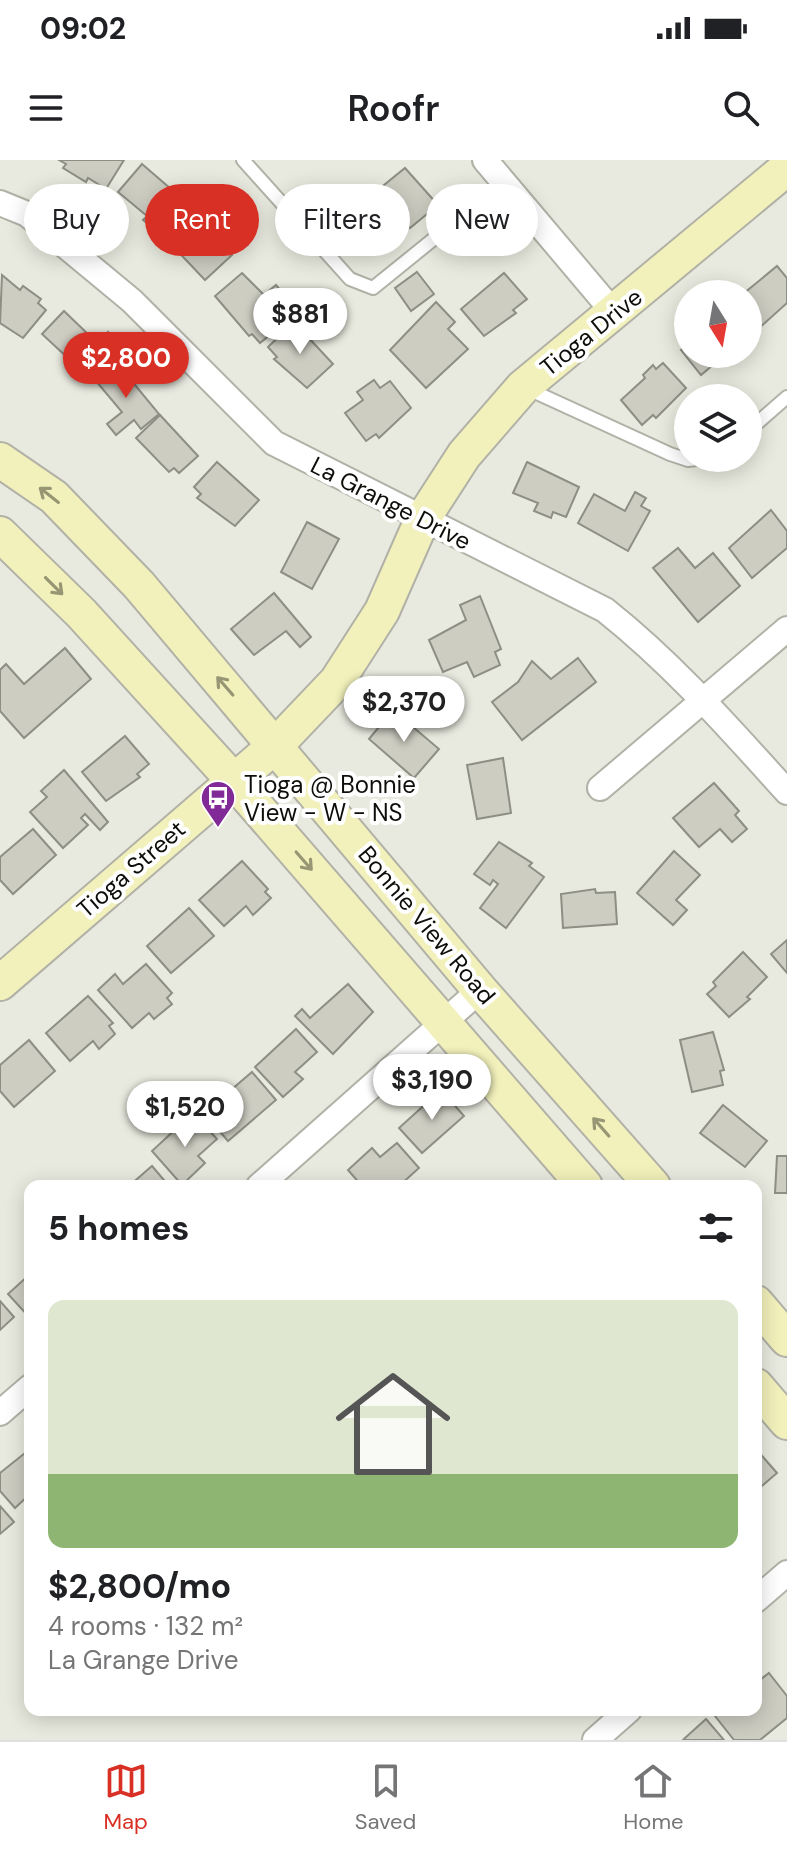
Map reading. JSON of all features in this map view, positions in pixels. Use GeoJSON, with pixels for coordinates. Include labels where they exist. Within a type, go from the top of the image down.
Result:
{"type":"FeatureCollection","features":[{"type":"Feature","properties":{"kind":"main road","name":"Tioga Drive"},"geometry":{"type":"LineString","coordinates":[[422,520],[464,455],[523,387],[615,314],[787,168]]}},
{"type":"Feature","properties":{"kind":"main road","name":"Bonnie View Road"},"geometry":{"type":"LineString","coordinates":[[0,460],[54,497],[139,585],[480,990],[648,1180]]}},
{"type":"Feature","properties":{"kind":"main road","name":"Tioga Street"},"geometry":{"type":"LineString","coordinates":[[0,983],[276,745],[352,660],[382,611],[422,520]]}},
{"type":"Feature","properties":{"kind":"main road","name":"Bonnie View Road"},"geometry":{"type":"LineString","coordinates":[[0,534],[81,613],[234,781],[580,1180]]}},
{"type":"Feature","properties":{"kind":"main road"},"geometry":{"type":"LineString","coordinates":[[762,1309],[785,1332]]}},
{"type":"Feature","properties":{"kind":"main road"},"geometry":{"type":"LineString","coordinates":[[762,1393],[787,1422]]}},
{"type":"Feature","properties":{"kind":"street"},"geometry":{"type":"LineString","coordinates":[[485,160],[615,314]]}},
{"type":"Feature","properties":{"kind":"street","name":"La Grange Drive"},"geometry":{"type":"LineString","coordinates":[[0,203],[27,214],[132,301],[274,443],[605,610],[644,641],[704,700],[787,792]]}},
{"type":"Feature","properties":{"kind":"street"},"geometry":{"type":"LineString","coordinates":[[600,788],[787,629]]}},
{"type":"Feature","properties":{"kind":"street"},"geometry":{"type":"LineString","coordinates":[[266,1180],[480,990]]}},
{"type":"Feature","properties":{"kind":"street"},"geometry":{"type":"LineString","coordinates":[[0,1413],[24,1392]]}},
{"type":"Feature","properties":{"kind":"street"},"geometry":{"type":"LineString","coordinates":[[762,1595],[787,1573]]}},
{"type":"Feature","properties":{"kind":"street"},"geometry":{"type":"LineString","coordinates":[[595,1740],[622,1716]]}},
{"type":"Feature","properties":{"kind":"lane"},"geometry":{"type":"LineString","coordinates":[[243,160],[350,279],[373,288],[504,182]]}},
{"type":"Feature","properties":{"kind":"lane"},"geometry":{"type":"LineString","coordinates":[[523,387],[674,455]]}},
{"type":"Feature","properties":{"kind":"lane"},"geometry":{"type":"LineString","coordinates":[[762,419],[787,397]]}},
{"type":"Feature","properties":{"kind":"building"},"geometry":{"type":"Polygon","coordinates":[[[59,160],[124,160],[109,184],[98,184],[88,178],[86,182],[63,168],[66,164],[59,160]]]}},
{"type":"Feature","properties":{"kind":"building"},"geometry":{"type":"Polygon","coordinates":[[[142,164],[165,184],[145,184],[145,214],[129,201],[129,184],[125,184],[142,164]]]}},
{"type":"Feature","properties":{"kind":"building"},"geometry":{"type":"Polygon","coordinates":[[[405,168],[426,192],[426,215],[410,228],[410,184],[385,184],[405,168]]]}},
{"type":"Feature","properties":{"kind":"building"},"geometry":{"type":"Polygon","coordinates":[[[182,256],[231,256],[205,280],[182,256]]]}},
{"type":"Feature","properties":{"kind":"building"},"geometry":{"type":"Polygon","coordinates":[[[777,266],[787,278],[787,303],[762,326],[762,280],[777,266]]]}},
{"type":"Feature","properties":{"kind":"building"},"geometry":{"type":"Polygon","coordinates":[[[417,272],[434,294],[411,311],[395,288],[417,272]]]}},
{"type":"Feature","properties":{"kind":"building"},"geometry":{"type":"Polygon","coordinates":[[[242,273],[264,295],[276,285],[290,302],[276,313],[284,323],[260,343],[252,334],[249,336],[215,296],[242,273]]]}},
{"type":"Feature","properties":{"kind":"building"},"geometry":{"type":"Polygon","coordinates":[[[504,273],[527,299],[513,310],[516,313],[484,336],[461,309],[504,273]]]}},
{"type":"Feature","properties":{"kind":"building"},"geometry":{"type":"Polygon","coordinates":[[[2,275],[20,290],[23,286],[41,299],[38,303],[46,310],[23,338],[0,323],[2,275]]]}},
{"type":"Feature","properties":{"kind":"building"},"geometry":{"type":"Polygon","coordinates":[[[436,302],[455,322],[448,329],[468,349],[426,388],[390,350],[436,302]]]}},
{"type":"Feature","properties":{"kind":"building"},"geometry":{"type":"Polygon","coordinates":[[[64,311],[91,337],[86,342],[93,349],[108,332],[120,343],[104,360],[99,354],[83,372],[42,334],[64,311]]]}},
{"type":"Feature","properties":{"kind":"building"},"geometry":{"type":"Polygon","coordinates":[[[294,322],[333,364],[307,388],[274,359],[277,357],[268,347],[294,322]]]}},
{"type":"Feature","properties":{"kind":"building"},"geometry":{"type":"Polygon","coordinates":[[[117,363],[159,414],[141,429],[134,420],[116,435],[107,424],[122,412],[96,381],[117,363]]]}},
{"type":"Feature","properties":{"kind":"building"},"geometry":{"type":"Polygon","coordinates":[[[663,363],[682,384],[674,384],[674,400],[656,418],[653,415],[642,425],[621,400],[645,378],[643,375],[653,365],[656,369],[663,363]]]}},
{"type":"Feature","properties":{"kind":"building"},"geometry":{"type":"Polygon","coordinates":[[[695,368],[709,368],[701,375],[695,368]]]}},
{"type":"Feature","properties":{"kind":"building"},"geometry":{"type":"Polygon","coordinates":[[[374,380],[380,388],[390,381],[411,408],[379,438],[376,434],[366,441],[345,413],[363,400],[357,392],[374,380]]]}},
{"type":"Feature","properties":{"kind":"building"},"geometry":{"type":"Polygon","coordinates":[[[160,415],[198,456],[179,473],[174,468],[169,472],[136,438],[160,415]]]}},
{"type":"Feature","properties":{"kind":"building"},"geometry":{"type":"Polygon","coordinates":[[[217,462],[259,500],[235,526],[197,498],[201,494],[194,487],[217,462]]]}},
{"type":"Feature","properties":{"kind":"building"},"geometry":{"type":"Polygon","coordinates":[[[527,462],[579,487],[566,517],[553,512],[551,518],[534,511],[538,503],[513,493],[527,462]]]}},
{"type":"Feature","properties":{"kind":"building"},"geometry":{"type":"Polygon","coordinates":[[[635,492],[646,498],[641,506],[650,511],[628,551],[578,523],[594,494],[625,511],[635,492]]]}},
{"type":"Feature","properties":{"kind":"building"},"geometry":{"type":"Polygon","coordinates":[[[771,510],[787,531],[787,548],[752,578],[729,548],[771,510]]]}},
{"type":"Feature","properties":{"kind":"building"},"geometry":{"type":"Polygon","coordinates":[[[307,522],[339,539],[312,589],[281,572],[307,522]]]}},
{"type":"Feature","properties":{"kind":"building"},"geometry":{"type":"Polygon","coordinates":[[[678,548],[695,568],[713,553],[740,586],[698,622],[653,568],[678,548]]]}},
{"type":"Feature","properties":{"kind":"building"},"geometry":{"type":"Polygon","coordinates":[[[274,593],[311,637],[300,647],[286,631],[254,655],[231,629],[274,593]]]}},
{"type":"Feature","properties":{"kind":"building"},"geometry":{"type":"Polygon","coordinates":[[[480,596],[501,649],[495,652],[500,665],[474,677],[467,662],[443,672],[429,640],[466,620],[460,605],[480,596]]]}},
{"type":"Feature","properties":{"kind":"building"},"geometry":{"type":"Polygon","coordinates":[[[65,648],[91,679],[24,738],[0,711],[0,670],[6,664],[24,684],[65,648]]]}},
{"type":"Feature","properties":{"kind":"building"},"geometry":{"type":"Polygon","coordinates":[[[578,658],[596,682],[522,740],[492,702],[518,682],[532,661],[551,679],[578,658]]]}},
{"type":"Feature","properties":{"kind":"building"},"geometry":{"type":"Polygon","coordinates":[[[393,710],[439,749],[414,778],[369,739],[393,710]]]}},
{"type":"Feature","properties":{"kind":"building"},"geometry":{"type":"Polygon","coordinates":[[[125,736],[149,764],[137,774],[140,777],[106,801],[82,772],[125,736]]]}},
{"type":"Feature","properties":{"kind":"building"},"geometry":{"type":"Polygon","coordinates":[[[503,758],[511,813],[477,819],[467,765],[503,758]]]}},
{"type":"Feature","properties":{"kind":"building"},"geometry":{"type":"Polygon","coordinates":[[[64,770],[108,822],[100,830],[85,814],[81,818],[88,825],[63,848],[30,812],[47,797],[41,791],[64,770]]]}},
{"type":"Feature","properties":{"kind":"building"},"geometry":{"type":"Polygon","coordinates":[[[714,783],[739,811],[735,815],[747,829],[732,842],[720,829],[699,847],[673,818],[714,783]]]}},
{"type":"Feature","properties":{"kind":"building"},"geometry":{"type":"Polygon","coordinates":[[[33,829],[56,855],[13,894],[0,880],[0,857],[33,829]]]}},
{"type":"Feature","properties":{"kind":"building"},"geometry":{"type":"Polygon","coordinates":[[[499,842],[532,863],[529,866],[544,877],[506,928],[480,908],[498,884],[493,880],[490,885],[474,874],[499,842]]]}},
{"type":"Feature","properties":{"kind":"building"},"geometry":{"type":"Polygon","coordinates":[[[674,851],[700,875],[676,900],[687,910],[673,925],[637,893],[674,851]]]}},
{"type":"Feature","properties":{"kind":"building"},"geometry":{"type":"Polygon","coordinates":[[[242,861],[268,889],[265,892],[271,898],[253,915],[246,906],[224,926],[199,900],[242,861]]]}},
{"type":"Feature","properties":{"kind":"building"},"geometry":{"type":"Polygon","coordinates":[[[595,889],[596,893],[615,892],[617,924],[563,928],[561,894],[595,889]]]}},
{"type":"Feature","properties":{"kind":"building"},"geometry":{"type":"Polygon","coordinates":[[[189,908],[214,936],[171,973],[147,946],[189,908]]]}},
{"type":"Feature","properties":{"kind":"building"},"geometry":{"type":"Polygon","coordinates":[[[787,940],[787,973],[771,954],[787,940]]]}},
{"type":"Feature","properties":{"kind":"building"},"geometry":{"type":"Polygon","coordinates":[[[743,952],[767,977],[747,997],[750,999],[729,1017],[707,994],[716,986],[713,982],[743,952]]]}},
{"type":"Feature","properties":{"kind":"building"},"geometry":{"type":"Polygon","coordinates":[[[146,964],[172,993],[167,998],[172,1004],[154,1019],[149,1013],[132,1028],[98,990],[115,974],[123,984],[146,964]]]}},
{"type":"Feature","properties":{"kind":"building"},"geometry":{"type":"Polygon","coordinates":[[[348,984],[373,1012],[333,1054],[295,1016],[302,1009],[310,1018],[348,984]]]}},
{"type":"Feature","properties":{"kind":"building"},"geometry":{"type":"Polygon","coordinates":[[[88,996],[113,1023],[109,1026],[115,1034],[99,1049],[93,1041],[70,1061],[46,1033],[88,996]]]}},
{"type":"Feature","properties":{"kind":"building"},"geometry":{"type":"Polygon","coordinates":[[[296,1029],[317,1052],[295,1072],[303,1079],[283,1097],[255,1067],[296,1029]]]}},
{"type":"Feature","properties":{"kind":"building"},"geometry":{"type":"Polygon","coordinates":[[[713,1032],[724,1070],[720,1071],[723,1085],[692,1092],[680,1040],[713,1032]]]}},
{"type":"Feature","properties":{"kind":"building"},"geometry":{"type":"Polygon","coordinates":[[[29,1040],[55,1071],[14,1107],[0,1091],[0,1065],[29,1040]]]}},
{"type":"Feature","properties":{"kind":"building"},"geometry":{"type":"Polygon","coordinates":[[[252,1072],[276,1100],[228,1141],[204,1113],[252,1072]]]}},
{"type":"Feature","properties":{"kind":"building"},"geometry":{"type":"Polygon","coordinates":[[[441,1090],[464,1116],[422,1153],[399,1128],[441,1090]]]}},
{"type":"Feature","properties":{"kind":"building"},"geometry":{"type":"Polygon","coordinates":[[[723,1105],[767,1141],[745,1167],[700,1133],[723,1105]]]}},
{"type":"Feature","properties":{"kind":"building"},"geometry":{"type":"Polygon","coordinates":[[[193,1113],[217,1139],[198,1156],[205,1163],[187,1180],[178,1180],[152,1151],[193,1113]]]}},
{"type":"Feature","properties":{"kind":"building"},"geometry":{"type":"Polygon","coordinates":[[[397,1143],[419,1168],[406,1180],[357,1180],[348,1170],[372,1148],[380,1157],[397,1143]]]}},
{"type":"Feature","properties":{"kind":"building"},"geometry":{"type":"Polygon","coordinates":[[[777,1156],[787,1156],[787,1193],[775,1193],[777,1156]]]}},
{"type":"Feature","properties":{"kind":"building"},"geometry":{"type":"Polygon","coordinates":[[[152,1166],[164,1180],[136,1180],[152,1166]]]}},
{"type":"Feature","properties":{"kind":"building"},"geometry":{"type":"Polygon","coordinates":[[[24,1279],[24,1311],[8,1294],[24,1279]]]}},
{"type":"Feature","properties":{"kind":"building"},"geometry":{"type":"Polygon","coordinates":[[[0,1301],[14,1317],[0,1330],[0,1301]]]}},
{"type":"Feature","properties":{"kind":"building"},"geometry":{"type":"Polygon","coordinates":[[[24,1454],[24,1500],[15,1508],[0,1491],[0,1473],[24,1454]]]}},
{"type":"Feature","properties":{"kind":"building"},"geometry":{"type":"Polygon","coordinates":[[[762,1456],[777,1473],[762,1486],[762,1456]]]}},
{"type":"Feature","properties":{"kind":"building"},"geometry":{"type":"Polygon","coordinates":[[[0,1506],[14,1522],[0,1534],[0,1506]]]}},
{"type":"Feature","properties":{"kind":"building"},"geometry":{"type":"Polygon","coordinates":[[[769,1673],[787,1696],[787,1718],[760,1740],[734,1740],[715,1716],[762,1716],[762,1678],[769,1673]]]}},
{"type":"Feature","properties":{"kind":"building"},"geometry":{"type":"Polygon","coordinates":[[[706,1719],[724,1740],[683,1740],[685,1738],[706,1719]]]}},
{"type":"Feature","properties":{"kind":"place","name":"Tioga @ Bonnie View - W - NS"},"geometry":{"type":"Point","coordinates":[218,829]}}]}
